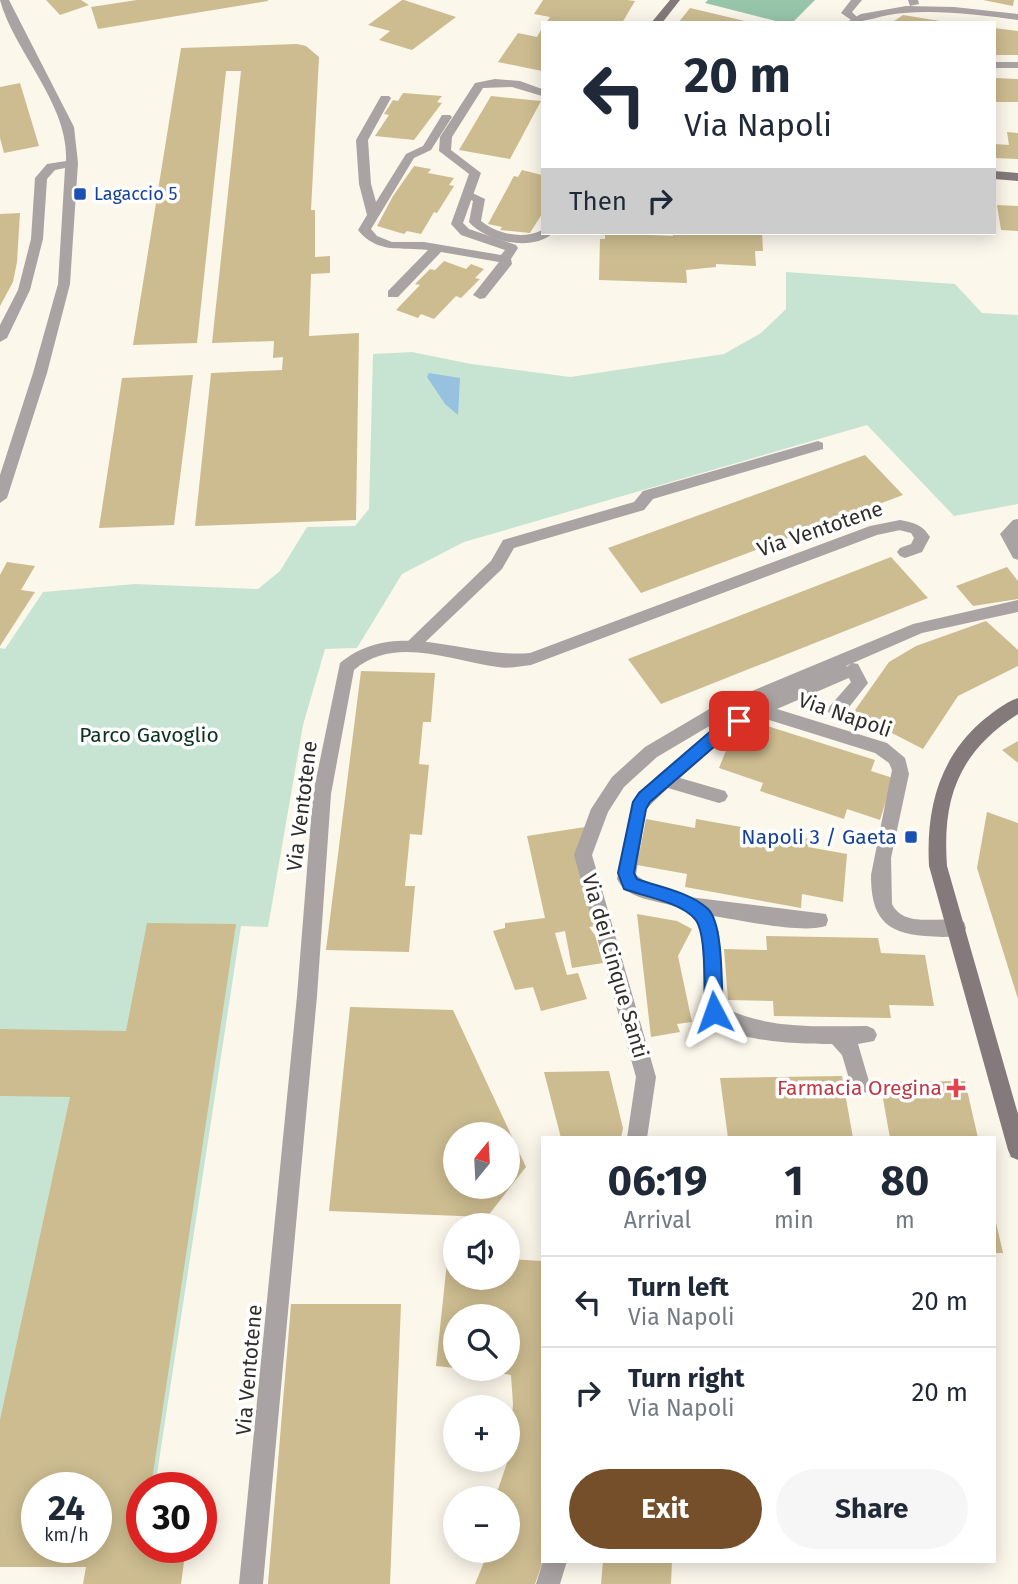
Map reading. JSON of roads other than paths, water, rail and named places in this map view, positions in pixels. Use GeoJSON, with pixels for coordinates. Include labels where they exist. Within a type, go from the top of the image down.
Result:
{"type":"FeatureCollection","features":[{"type":"Feature","properties":{"kind":"street"},"geometry":{"type":"LineString","coordinates":[[0,498],[40,373],[64,284],[72,163],[68,127],[4,0]]}},
{"type":"Feature","properties":{"kind":"street"},"geometry":{"type":"LineString","coordinates":[[658,21],[675,0]]}},
{"type":"Feature","properties":{"kind":"street"},"geometry":{"type":"LineString","coordinates":[[857,0],[846,13],[852,21],[877,6],[914,2],[1018,17]]}},
{"type":"Feature","properties":{"kind":"street"},"geometry":{"type":"LineString","coordinates":[[996,65],[1018,65]]}},
{"type":"Feature","properties":{"kind":"street"},"geometry":{"type":"LineString","coordinates":[[480,295],[506,264],[505,259],[512,248],[465,232],[457,224],[475,173],[445,150],[446,138],[474,89],[489,82],[511,83],[531,87],[541,92]]}},
{"type":"Feature","properties":{"kind":"street"},"geometry":{"type":"LineString","coordinates":[[464,89],[427,148],[410,156],[364,230],[373,239],[390,246],[438,248],[505,259]]}},
{"type":"Feature","properties":{"kind":"street"},"geometry":{"type":"LineString","coordinates":[[373,215],[365,184],[362,140],[384,98]]}},
{"type":"Feature","properties":{"kind":"street"},"geometry":{"type":"LineString","coordinates":[[0,338],[23,290],[37,239],[41,178],[51,167],[72,163]]}},
{"type":"Feature","properties":{"kind":"street"},"geometry":{"type":"LineString","coordinates":[[996,175],[1018,177]]}},
{"type":"Feature","properties":{"kind":"street"},"geometry":{"type":"LineString","coordinates":[[468,195],[479,199],[475,222],[484,230],[530,239],[545,235]]}},
{"type":"Feature","properties":{"kind":"street"},"geometry":{"type":"LineString","coordinates":[[393,294],[438,248]]}},
{"type":"Feature","properties":{"kind":"street"},"geometry":{"type":"LineString","coordinates":[[411,646],[497,565],[509,544],[639,506],[648,495],[818,446]]}},
{"type":"Feature","properties":{"kind":"street"},"geometry":{"type":"LineString","coordinates":[[1018,524],[1008,534],[1018,554]]}},
{"type":"Feature","properties":{"kind":"street","name":"Via Ventotene"},"geometry":{"type":"LineString","coordinates":[[250,1584],[306,1010],[322,794],[346,667],[363,654],[411,646],[454,650],[500,661],[531,659],[876,530],[900,525],[916,529],[922,537],[917,548],[905,552]]}},
{"type":"Feature","properties":{"kind":"street","name":"Via dei Cinque Santi"},"geometry":{"type":"LineString","coordinates":[[637,1136],[646,1077],[583,855],[600,809],[618,782],[651,752],[717,713],[919,628],[1018,606]]}},
{"type":"Feature","properties":{"kind":"street"},"geometry":{"type":"LineString","coordinates":[[819,920],[783,918],[687,904],[643,890],[626,879],[638,807],[664,780],[717,735],[758,710],[914,641],[985,618],[1018,615]]}},
{"type":"Feature","properties":{"kind":"street"},"geometry":{"type":"LineString","coordinates":[[836,711],[860,683],[852,669]]}},
{"type":"Feature","properties":{"kind":"street"},"geometry":{"type":"LineString","coordinates":[[1018,705],[996,719],[968,744],[945,781],[935,845],[938,866],[1018,1150]]}},
{"type":"Feature","properties":{"kind":"street","name":"Via Napoli"},"geometry":{"type":"LineString","coordinates":[[758,710],[881,748],[895,757],[901,772],[884,844],[880,899],[889,916],[902,923],[925,928],[957,928]]}},
{"type":"Feature","properties":{"kind":"street"},"geometry":{"type":"LineString","coordinates":[[664,780],[719,796]]}},
{"type":"Feature","properties":{"kind":"street"},"geometry":{"type":"LineString","coordinates":[[687,904],[704,915],[710,933],[714,1012],[730,1022],[768,1032],[867,1035]]}},
{"type":"Feature","properties":{"kind":"street"},"geometry":{"type":"LineString","coordinates":[[835,1034],[851,1050],[860,1085]]}},
{"type":"Feature","properties":{"kind":"street"},"geometry":{"type":"LineString","coordinates":[[548,1584],[554,1563]]}},
{"type":"Feature","properties":{"kind":"water"},"geometry":{"type":"Polygon","coordinates":[[[429,373],[460,378],[458,415],[445,404],[427,377],[429,373]]]}},
{"type":"Feature","properties":{"kind":"place","name":"Lagaccio 5"},"geometry":{"type":"Point","coordinates":[80,194]}},
{"type":"Feature","properties":{"kind":"place","name":"Napoli 3 / Gaeta"},"geometry":{"type":"Point","coordinates":[911,837]}},
{"type":"Feature","properties":{"kind":"place","name":"Farmacia Oregina"},"geometry":{"type":"Point","coordinates":[956,1088]}},
{"type":"Feature","properties":{"kind":"park label","name":"Parco Gavoglio"},"geometry":{"type":"Point","coordinates":[149,735]}}]}
